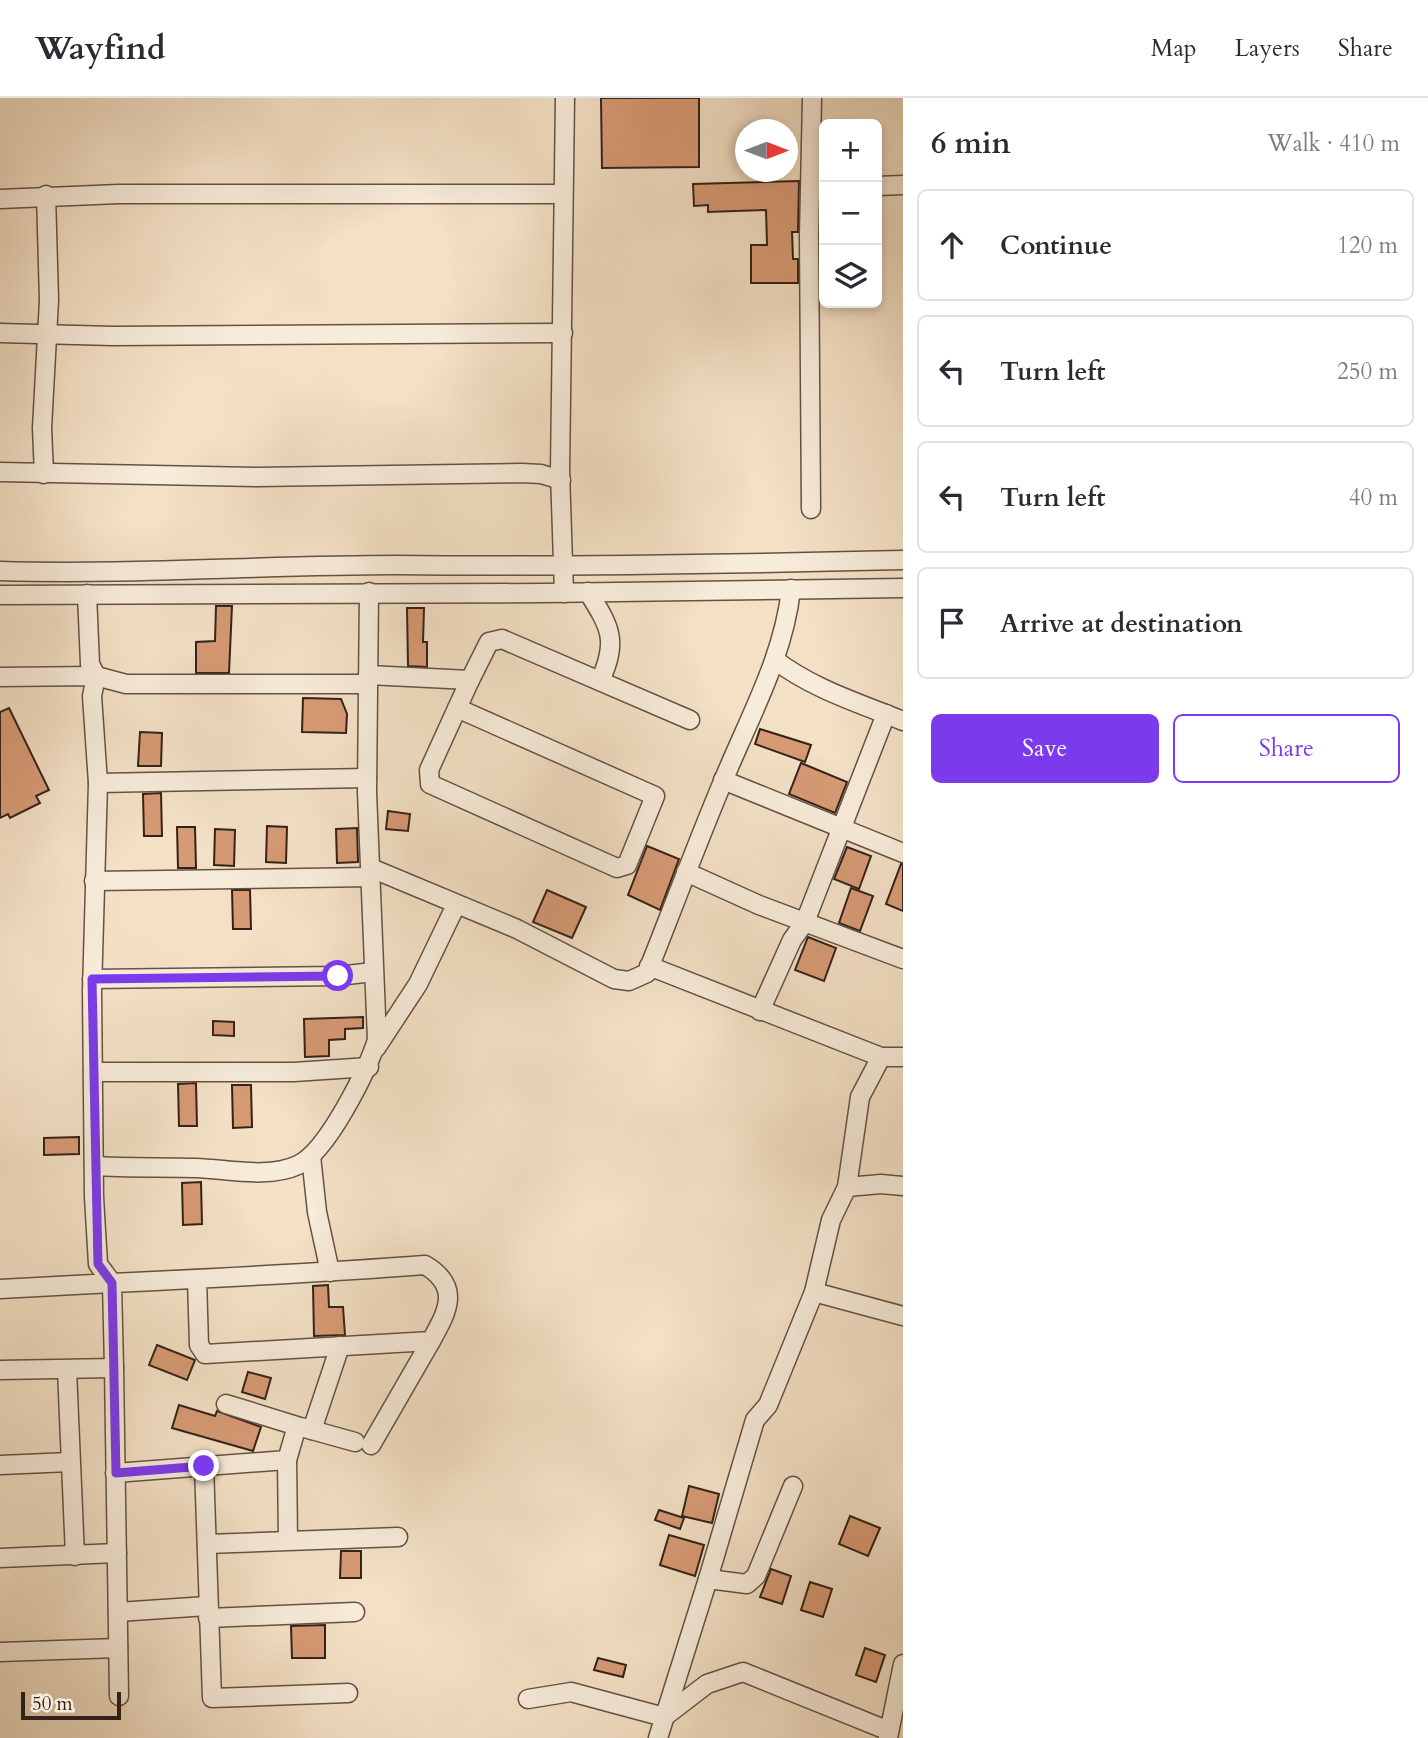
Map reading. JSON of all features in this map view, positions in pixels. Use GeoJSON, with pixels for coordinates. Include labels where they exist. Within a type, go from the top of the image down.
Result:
{"type":"FeatureCollection","features":[{"type":"Feature","properties":{"kind":"street"},"geometry":{"type":"LineString","coordinates":[[564,593],[561,480],[565,98]]}},
{"type":"Feature","properties":{"kind":"street"},"geometry":{"type":"LineString","coordinates":[[811,509],[817,188],[812,98]]}},
{"type":"Feature","properties":{"kind":"street"},"geometry":{"type":"LineString","coordinates":[[882,186],[903,185]]}},
{"type":"Feature","properties":{"kind":"street"},"geometry":{"type":"LineString","coordinates":[[0,199],[46,195],[563,194]]}},
{"type":"Feature","properties":{"kind":"street"},"geometry":{"type":"LineString","coordinates":[[44,474],[43,428],[48,333],[46,195]]}},
{"type":"Feature","properties":{"kind":"street"},"geometry":{"type":"LineString","coordinates":[[0,333],[113,336],[564,333]]}},
{"type":"Feature","properties":{"kind":"street"},"geometry":{"type":"LineString","coordinates":[[0,472],[332,477],[521,473],[541,474],[561,480]]}},
{"type":"Feature","properties":{"kind":"street"},"geometry":{"type":"LineString","coordinates":[[0,571],[903,560]]}},
{"type":"Feature","properties":{"kind":"street"},"geometry":{"type":"LineString","coordinates":[[0,595],[564,593],[903,588]]}},
{"type":"Feature","properties":{"kind":"street"},"geometry":{"type":"LineString","coordinates":[[94,881],[370,873],[517,929],[614,979],[629,981],[647,973],[723,780],[775,660],[789,610],[791,589]]}},
{"type":"Feature","properties":{"kind":"street"},"geometry":{"type":"LineString","coordinates":[[369,592],[367,778],[377,1040],[371,1059]]}},
{"type":"Feature","properties":{"kind":"street"},"geometry":{"type":"LineString","coordinates":[[588,592],[610,630],[612,648],[600,681]]}},
{"type":"Feature","properties":{"kind":"street"},"geometry":{"type":"LineString","coordinates":[[87,594],[90,664],[96,676],[92,696],[99,783],[92,979],[94,1166],[98,1264],[112,1283],[119,1696]]}},
{"type":"Feature","properties":{"kind":"street"},"geometry":{"type":"LineString","coordinates":[[457,708],[654,796],[627,865],[617,868],[430,784],[429,770],[457,708],[470,680],[489,642],[502,639],[690,720]]}},
{"type":"Feature","properties":{"kind":"street"},"geometry":{"type":"LineString","coordinates":[[775,660],[803,679],[903,721]]}},
{"type":"Feature","properties":{"kind":"street"},"geometry":{"type":"LineString","coordinates":[[0,677],[96,676],[126,684],[470,680]]}},
{"type":"Feature","properties":{"kind":"street"},"geometry":{"type":"LineString","coordinates":[[760,1011],[792,940],[805,922],[886,714]]}},
{"type":"Feature","properties":{"kind":"street"},"geometry":{"type":"LineString","coordinates":[[99,783],[244,779],[299,782],[367,778]]}},
{"type":"Feature","properties":{"kind":"street"},"geometry":{"type":"LineString","coordinates":[[723,780],[773,803],[903,853]]}},
{"type":"Feature","properties":{"kind":"street"},"geometry":{"type":"LineString","coordinates":[[687,872],[759,905],[903,959]]}},
{"type":"Feature","properties":{"kind":"street"},"geometry":{"type":"LineString","coordinates":[[94,1166],[255,1172],[285,1170],[311,1156],[323,1143],[418,984],[456,905]]}},
{"type":"Feature","properties":{"kind":"street"},"geometry":{"type":"LineString","coordinates":[[649,966],[881,1057],[903,1057]]}},
{"type":"Feature","properties":{"kind":"street"},"geometry":{"type":"LineString","coordinates":[[92,979],[338,976],[373,972]]}},
{"type":"Feature","properties":{"kind":"street"},"geometry":{"type":"LineString","coordinates":[[658,1738],[755,1420],[768,1405],[814,1292],[831,1220],[847,1187],[860,1097],[881,1057]]}},
{"type":"Feature","properties":{"kind":"street"},"geometry":{"type":"LineString","coordinates":[[93,1072],[295,1072],[371,1059]]}},
{"type":"Feature","properties":{"kind":"street"},"geometry":{"type":"LineString","coordinates":[[311,1156],[317,1212],[330,1272]]}},
{"type":"Feature","properties":{"kind":"street"},"geometry":{"type":"LineString","coordinates":[[847,1187],[881,1184],[903,1186]]}},
{"type":"Feature","properties":{"kind":"street"},"geometry":{"type":"LineString","coordinates":[[0,1289],[425,1265],[441,1278],[449,1300],[446,1313],[431,1341],[363,1443],[226,1404]]}},
{"type":"Feature","properties":{"kind":"street"},"geometry":{"type":"LineString","coordinates":[[197,1279],[199,1345],[205,1354],[431,1341]]}},
{"type":"Feature","properties":{"kind":"street"},"geometry":{"type":"LineString","coordinates":[[814,1292],[903,1316]]}},
{"type":"Feature","properties":{"kind":"street"},"geometry":{"type":"LineString","coordinates":[[288,1540],[287,1460],[305,1428],[340,1346]]}},
{"type":"Feature","properties":{"kind":"street"},"geometry":{"type":"LineString","coordinates":[[0,1370],[114,1368]]}},
{"type":"Feature","properties":{"kind":"street"},"geometry":{"type":"LineString","coordinates":[[68,1370],[75,1556]]}},
{"type":"Feature","properties":{"kind":"street"},"geometry":{"type":"LineString","coordinates":[[116,1473],[287,1460]]}},
{"type":"Feature","properties":{"kind":"street"},"geometry":{"type":"LineString","coordinates":[[0,1465],[70,1462]]}},
{"type":"Feature","properties":{"kind":"street"},"geometry":{"type":"LineString","coordinates":[[204,1466],[212,1698],[348,1693]]}},
{"type":"Feature","properties":{"kind":"street"},"geometry":{"type":"LineString","coordinates":[[708,1578],[747,1584],[756,1576],[793,1486]]}},
{"type":"Feature","properties":{"kind":"street"},"geometry":{"type":"LineString","coordinates":[[207,1544],[398,1537]]}},
{"type":"Feature","properties":{"kind":"street"},"geometry":{"type":"LineString","coordinates":[[0,1558],[117,1553]]}},
{"type":"Feature","properties":{"kind":"street"},"geometry":{"type":"LineString","coordinates":[[118,1612],[355,1612]]}},
{"type":"Feature","properties":{"kind":"street"},"geometry":{"type":"LineString","coordinates":[[0,1652],[118,1648]]}},
{"type":"Feature","properties":{"kind":"street"},"geometry":{"type":"LineString","coordinates":[[664,1717],[707,1684],[743,1672],[888,1735],[903,1664]]}},
{"type":"Feature","properties":{"kind":"street"},"geometry":{"type":"LineString","coordinates":[[528,1699],[571,1692],[664,1717]]}},
{"type":"Feature","properties":{"kind":"building"},"geometry":{"type":"Polygon","coordinates":[[[601,98],[699,98],[699,167],[602,168],[601,98]]]}},
{"type":"Feature","properties":{"kind":"building"},"geometry":{"type":"Polygon","coordinates":[[[798,181],[798,232],[792,232],[793,259],[798,259],[798,283],[751,283],[751,245],[767,245],[766,210],[708,212],[708,205],[694,206],[693,184],[798,181]]]}},
{"type":"Feature","properties":{"kind":"building"},"geometry":{"type":"Polygon","coordinates":[[[216,606],[232,606],[229,673],[196,673],[196,642],[215,641],[216,606]]]}},
{"type":"Feature","properties":{"kind":"building"},"geometry":{"type":"Polygon","coordinates":[[[407,608],[424,608],[423,642],[427,642],[427,667],[408,666],[407,608]]]}},
{"type":"Feature","properties":{"kind":"building"},"geometry":{"type":"Polygon","coordinates":[[[303,698],[341,699],[347,714],[346,733],[302,732],[303,698]]]}},
{"type":"Feature","properties":{"kind":"building"},"geometry":{"type":"Polygon","coordinates":[[[9,708],[49,790],[36,796],[40,803],[10,818],[8,814],[0,818],[0,712],[9,708]]]}},
{"type":"Feature","properties":{"kind":"building"},"geometry":{"type":"Polygon","coordinates":[[[760,729],[811,745],[805,762],[755,744],[760,729]]]}},
{"type":"Feature","properties":{"kind":"building"},"geometry":{"type":"Polygon","coordinates":[[[140,732],[162,733],[161,766],[138,766],[140,732]]]}},
{"type":"Feature","properties":{"kind":"building"},"geometry":{"type":"Polygon","coordinates":[[[801,763],[847,782],[835,813],[789,794],[801,763]]]}},
{"type":"Feature","properties":{"kind":"building"},"geometry":{"type":"Polygon","coordinates":[[[161,793],[162,836],[144,836],[143,794],[161,793]]]}},
{"type":"Feature","properties":{"kind":"building"},"geometry":{"type":"Polygon","coordinates":[[[388,811],[410,814],[408,831],[386,829],[388,811]]]}},
{"type":"Feature","properties":{"kind":"building"},"geometry":{"type":"Polygon","coordinates":[[[267,826],[287,827],[286,863],[266,862],[267,826]]]}},
{"type":"Feature","properties":{"kind":"building"},"geometry":{"type":"Polygon","coordinates":[[[177,827],[195,827],[196,868],[178,868],[177,827]]]}},
{"type":"Feature","properties":{"kind":"building"},"geometry":{"type":"Polygon","coordinates":[[[357,828],[358,862],[337,863],[336,829],[357,828]]]}},
{"type":"Feature","properties":{"kind":"building"},"geometry":{"type":"Polygon","coordinates":[[[215,829],[235,830],[234,866],[214,865],[215,829]]]}},
{"type":"Feature","properties":{"kind":"building"},"geometry":{"type":"Polygon","coordinates":[[[647,846],[679,859],[660,910],[628,895],[647,846]]]}},
{"type":"Feature","properties":{"kind":"building"},"geometry":{"type":"Polygon","coordinates":[[[847,847],[871,856],[859,889],[834,879],[847,847]]]}},
{"type":"Feature","properties":{"kind":"building"},"geometry":{"type":"Polygon","coordinates":[[[903,864],[903,911],[886,904],[903,864]]]}},
{"type":"Feature","properties":{"kind":"building"},"geometry":{"type":"Polygon","coordinates":[[[851,888],[873,896],[860,931],[839,923],[851,888]]]}},
{"type":"Feature","properties":{"kind":"building"},"geometry":{"type":"Polygon","coordinates":[[[232,890],[250,890],[251,929],[233,929],[232,890]]]}},
{"type":"Feature","properties":{"kind":"building"},"geometry":{"type":"Polygon","coordinates":[[[547,890],[586,907],[572,938],[533,922],[547,890]]]}},
{"type":"Feature","properties":{"kind":"building"},"geometry":{"type":"Polygon","coordinates":[[[808,937],[836,948],[824,981],[795,970],[808,937]]]}},
{"type":"Feature","properties":{"kind":"building"},"geometry":{"type":"Polygon","coordinates":[[[363,1017],[363,1028],[345,1029],[345,1039],[329,1040],[329,1056],[305,1057],[304,1019],[363,1017]]]}},
{"type":"Feature","properties":{"kind":"building"},"geometry":{"type":"Polygon","coordinates":[[[213,1021],[234,1022],[234,1036],[213,1035],[213,1021]]]}},
{"type":"Feature","properties":{"kind":"building"},"geometry":{"type":"Polygon","coordinates":[[[196,1083],[197,1126],[179,1126],[178,1084],[196,1083]]]}},
{"type":"Feature","properties":{"kind":"building"},"geometry":{"type":"Polygon","coordinates":[[[232,1085],[251,1085],[252,1127],[233,1128],[232,1085]]]}},
{"type":"Feature","properties":{"kind":"building"},"geometry":{"type":"Polygon","coordinates":[[[79,1137],[79,1154],[44,1155],[44,1138],[79,1137]]]}},
{"type":"Feature","properties":{"kind":"building"},"geometry":{"type":"Polygon","coordinates":[[[201,1182],[202,1224],[183,1225],[182,1183],[201,1182]]]}},
{"type":"Feature","properties":{"kind":"building"},"geometry":{"type":"Polygon","coordinates":[[[328,1285],[329,1307],[343,1307],[345,1335],[314,1336],[313,1286],[328,1285]]]}},
{"type":"Feature","properties":{"kind":"building"},"geometry":{"type":"Polygon","coordinates":[[[157,1345],[195,1360],[187,1380],[149,1365],[157,1345]]]}},
{"type":"Feature","properties":{"kind":"building"},"geometry":{"type":"Polygon","coordinates":[[[248,1372],[271,1378],[265,1399],[242,1392],[248,1372]]]}},
{"type":"Feature","properties":{"kind":"building"},"geometry":{"type":"Polygon","coordinates":[[[179,1405],[215,1416],[217,1411],[261,1427],[253,1451],[172,1428],[179,1405]]]}},
{"type":"Feature","properties":{"kind":"building"},"geometry":{"type":"Polygon","coordinates":[[[689,1486],[719,1494],[712,1523],[682,1516],[689,1486]]]}},
{"type":"Feature","properties":{"kind":"building"},"geometry":{"type":"Polygon","coordinates":[[[659,1510],[684,1518],[680,1529],[655,1520],[659,1510]]]}},
{"type":"Feature","properties":{"kind":"building"},"geometry":{"type":"Polygon","coordinates":[[[850,1516],[880,1528],[868,1556],[839,1544],[850,1516]]]}},
{"type":"Feature","properties":{"kind":"building"},"geometry":{"type":"Polygon","coordinates":[[[669,1535],[704,1545],[695,1576],[660,1565],[669,1535]]]}},
{"type":"Feature","properties":{"kind":"building"},"geometry":{"type":"Polygon","coordinates":[[[341,1551],[361,1551],[361,1578],[340,1578],[341,1551]]]}},
{"type":"Feature","properties":{"kind":"building"},"geometry":{"type":"Polygon","coordinates":[[[771,1569],[791,1576],[782,1604],[760,1597],[771,1569]]]}},
{"type":"Feature","properties":{"kind":"building"},"geometry":{"type":"Polygon","coordinates":[[[810,1582],[832,1589],[823,1617],[801,1610],[810,1582]]]}},
{"type":"Feature","properties":{"kind":"building"},"geometry":{"type":"Polygon","coordinates":[[[325,1625],[325,1658],[292,1658],[291,1626],[325,1625]]]}},
{"type":"Feature","properties":{"kind":"building"},"geometry":{"type":"Polygon","coordinates":[[[865,1648],[885,1655],[876,1682],[856,1675],[865,1648]]]}},
{"type":"Feature","properties":{"kind":"building"},"geometry":{"type":"Polygon","coordinates":[[[598,1658],[626,1665],[623,1677],[594,1670],[598,1658]]]}},
{"type":"Feature","properties":{"kind":"route"},"geometry":{"type":"LineString","coordinates":[[204,1466],[116,1473],[112,1283],[98,1264],[94,1197],[92,979],[338,976]]}}]}
